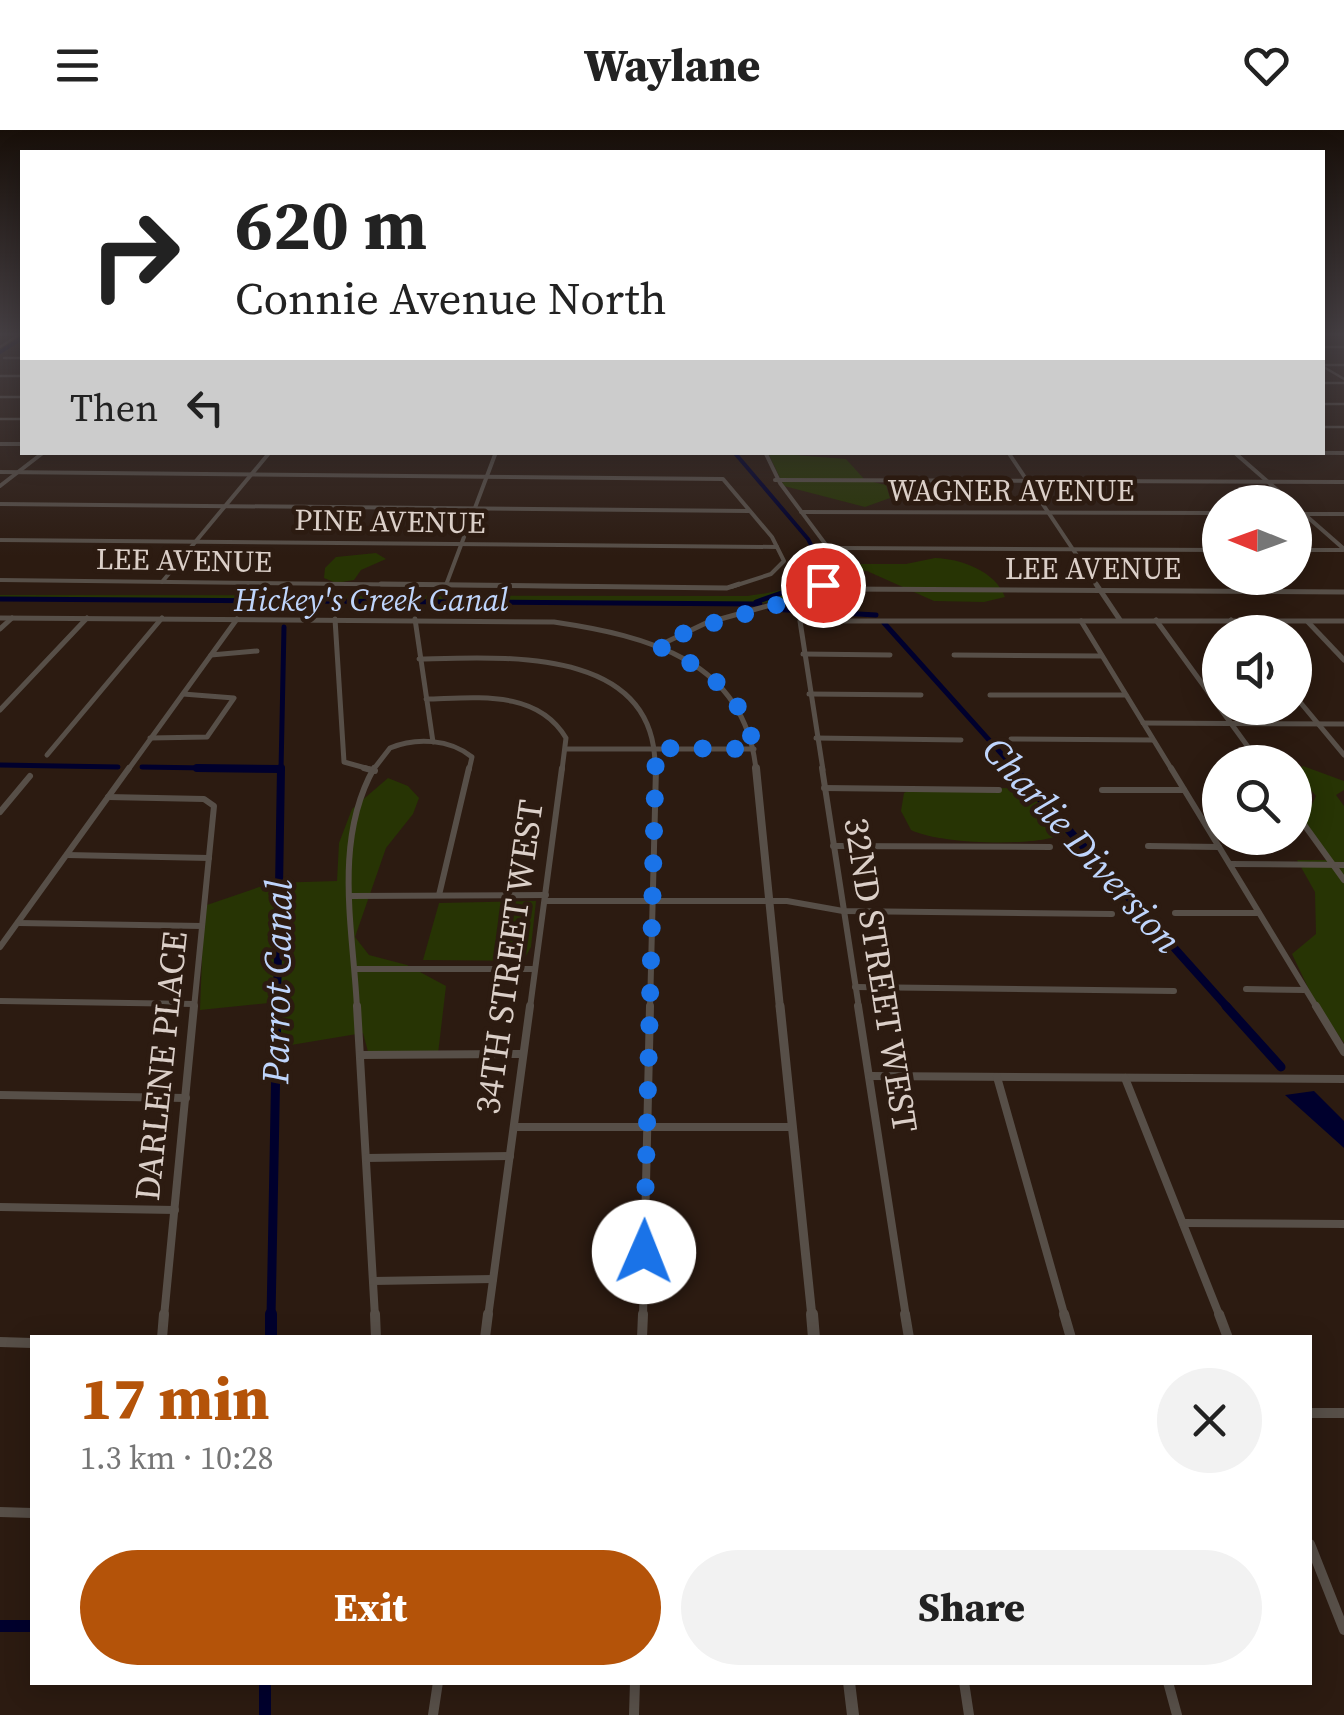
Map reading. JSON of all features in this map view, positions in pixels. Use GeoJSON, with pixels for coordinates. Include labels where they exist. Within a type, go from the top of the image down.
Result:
{"type":"FeatureCollection","features":[{"type":"Feature","properties":{"kind":"street"},"geometry":{"type":"LineString","coordinates":[[0,486],[40,455]]}},
{"type":"Feature","properties":{"kind":"street"},"geometry":{"type":"LineString","coordinates":[[161,582],[267,455]]}},
{"type":"Feature","properties":{"kind":"street"},"geometry":{"type":"LineString","coordinates":[[446,585],[495,455]]}},
{"type":"Feature","properties":{"kind":"street"},"geometry":{"type":"LineString","coordinates":[[658,646],[718,618],[804,594],[830,579],[838,566],[837,556],[775,480],[766,455]]}},
{"type":"Feature","properties":{"kind":"street"},"geometry":{"type":"LineString","coordinates":[[1010,455],[1120,620]]}},
{"type":"Feature","properties":{"kind":"street"},"geometry":{"type":"LineString","coordinates":[[1237,455],[1271,485]]}},
{"type":"Feature","properties":{"kind":"street"},"geometry":{"type":"LineString","coordinates":[[0,472],[723,479],[778,547]]}},
{"type":"Feature","properties":{"kind":"street"},"geometry":{"type":"LineString","coordinates":[[775,480],[1344,482]]}},
{"type":"Feature","properties":{"kind":"street"},"geometry":{"type":"LineString","coordinates":[[0,504],[750,510]]}},
{"type":"Feature","properties":{"kind":"street","name":"WAGNER AVENUE"},"geometry":{"type":"LineString","coordinates":[[801,512],[1202,513]]}},
{"type":"Feature","properties":{"kind":"street"},"geometry":{"type":"LineString","coordinates":[[1312,514],[1344,514]]}},
{"type":"Feature","properties":{"kind":"street"},"geometry":{"type":"LineString","coordinates":[[1312,521],[1344,550]]}},
{"type":"Feature","properties":{"kind":"street","name":"PINE AVENUE"},"geometry":{"type":"LineString","coordinates":[[0,540],[778,547]]}},
{"type":"Feature","properties":{"kind":"street","name":"LEE AVENUE"},"geometry":{"type":"LineString","coordinates":[[0,580],[727,588],[780,569],[784,562],[778,547]]}},
{"type":"Feature","properties":{"kind":"street"},"geometry":{"type":"LineString","coordinates":[[841,548],[1202,550]]}},
{"type":"Feature","properties":{"kind":"street"},"geometry":{"type":"LineString","coordinates":[[1312,550],[1344,550]]}},
{"type":"Feature","properties":{"kind":"street","name":"LEE AVENUE"},"geometry":{"type":"LineString","coordinates":[[842,590],[1344,592]]}},
{"type":"Feature","properties":{"kind":"street"},"geometry":{"type":"LineString","coordinates":[[0,618],[554,622],[601,629],[658,646],[701,669],[727,691],[745,717],[754,749],[814,1335]]}},
{"type":"Feature","properties":{"kind":"street"},"geometry":{"type":"LineString","coordinates":[[0,629],[12,618]]}},
{"type":"Feature","properties":{"kind":"street"},"geometry":{"type":"LineString","coordinates":[[0,710],[87,618]]}},
{"type":"Feature","properties":{"kind":"street"},"geometry":{"type":"LineString","coordinates":[[47,756],[162,618]]}},
{"type":"Feature","properties":{"kind":"street"},"geometry":{"type":"LineString","coordinates":[[0,946],[237,619]]}},
{"type":"Feature","properties":{"kind":"street"},"geometry":{"type":"LineString","coordinates":[[335,619],[344,762],[375,771]]}},
{"type":"Feature","properties":{"kind":"street"},"geometry":{"type":"LineString","coordinates":[[415,619],[433,742]]}},
{"type":"Feature","properties":{"kind":"street","name":"32ND STREET WEST"},"geometry":{"type":"LineString","coordinates":[[910,1335],[800,620],[1081,620]]}},
{"type":"Feature","properties":{"kind":"street"},"geometry":{"type":"LineString","coordinates":[[1081,620],[1202,620]]}},
{"type":"Feature","properties":{"kind":"street"},"geometry":{"type":"LineString","coordinates":[[1081,620],[1202,819]]}},
{"type":"Feature","properties":{"kind":"street"},"geometry":{"type":"LineString","coordinates":[[1156,620],[1202,683]]}},
{"type":"Feature","properties":{"kind":"street"},"geometry":{"type":"LineString","coordinates":[[1312,620],[1344,621]]}},
{"type":"Feature","properties":{"kind":"street"},"geometry":{"type":"LineString","coordinates":[[1312,625],[1344,660]]}},
{"type":"Feature","properties":{"kind":"street"},"geometry":{"type":"LineString","coordinates":[[210,654],[257,651]]}},
{"type":"Feature","properties":{"kind":"street"},"geometry":{"type":"LineString","coordinates":[[803,654],[890,655]]}},
{"type":"Feature","properties":{"kind":"street"},"geometry":{"type":"LineString","coordinates":[[954,655],[1103,656]]}},
{"type":"Feature","properties":{"kind":"street"},"geometry":{"type":"LineString","coordinates":[[419,658],[517,659],[587,672],[617,686],[651,720],[656,748],[642,1335]]}},
{"type":"Feature","properties":{"kind":"street"},"geometry":{"type":"LineString","coordinates":[[150,738],[207,737],[234,698],[182,694]]}},
{"type":"Feature","properties":{"kind":"street"},"geometry":{"type":"LineString","coordinates":[[810,694],[922,695]]}},
{"type":"Feature","properties":{"kind":"street"},"geometry":{"type":"LineString","coordinates":[[990,695],[1127,696]]}},
{"type":"Feature","properties":{"kind":"street"},"geometry":{"type":"LineString","coordinates":[[426,699],[495,699],[536,707],[562,726],[566,749],[754,749]]}},
{"type":"Feature","properties":{"kind":"street"},"geometry":{"type":"LineString","coordinates":[[1312,717],[1344,755]]}},
{"type":"Feature","properties":{"kind":"street"},"geometry":{"type":"LineString","coordinates":[[1143,723],[1202,723]]}},
{"type":"Feature","properties":{"kind":"street"},"geometry":{"type":"LineString","coordinates":[[1312,724],[1344,724]]}},
{"type":"Feature","properties":{"kind":"street"},"geometry":{"type":"LineString","coordinates":[[816,738],[961,740]]}},
{"type":"Feature","properties":{"kind":"street"},"geometry":{"type":"LineString","coordinates":[[1011,739],[1154,740]]}},
{"type":"Feature","properties":{"kind":"street"},"geometry":{"type":"LineString","coordinates":[[376,1335],[348,828],[375,771],[396,746],[433,742],[458,747],[473,761],[439,895]]}},
{"type":"Feature","properties":{"kind":"street","name":"34TH STREET WEST"},"geometry":{"type":"LineString","coordinates":[[485,1335],[566,749]]}},
{"type":"Feature","properties":{"kind":"street"},"geometry":{"type":"LineString","coordinates":[[0,812],[30,776]]}},
{"type":"Feature","properties":{"kind":"street"},"geometry":{"type":"LineString","coordinates":[[824,788],[999,790]]}},
{"type":"Feature","properties":{"kind":"street"},"geometry":{"type":"LineString","coordinates":[[1102,790],[1184,790]]}},
{"type":"Feature","properties":{"kind":"street","name":"DARLENE PLACE"},"geometry":{"type":"LineString","coordinates":[[108,797],[210,800],[214,806],[162,1335]]}},
{"type":"Feature","properties":{"kind":"street"},"geometry":{"type":"LineString","coordinates":[[1312,836],[1344,880]]}},
{"type":"Feature","properties":{"kind":"street"},"geometry":{"type":"LineString","coordinates":[[833,846],[1050,848]]}},
{"type":"Feature","properties":{"kind":"street"},"geometry":{"type":"LineString","coordinates":[[1148,846],[1202,847]]}},
{"type":"Feature","properties":{"kind":"street"},"geometry":{"type":"LineString","coordinates":[[66,855],[209,858]]}},
{"type":"Feature","properties":{"kind":"street"},"geometry":{"type":"LineString","coordinates":[[1224,855],[1344,1052]]}},
{"type":"Feature","properties":{"kind":"street"},"geometry":{"type":"LineString","coordinates":[[1229,864],[1344,864]]}},
{"type":"Feature","properties":{"kind":"street"},"geometry":{"type":"LineString","coordinates":[[351,896],[769,901],[843,911],[1112,914]]}},
{"type":"Feature","properties":{"kind":"street"},"geometry":{"type":"LineString","coordinates":[[1174,913],[1259,913]]}},
{"type":"Feature","properties":{"kind":"street"},"geometry":{"type":"LineString","coordinates":[[17,923],[202,926]]}},
{"type":"Feature","properties":{"kind":"street"},"geometry":{"type":"LineString","coordinates":[[354,969],[535,969]]}},
{"type":"Feature","properties":{"kind":"street"},"geometry":{"type":"LineString","coordinates":[[856,987],[1174,991]]}},
{"type":"Feature","properties":{"kind":"street"},"geometry":{"type":"LineString","coordinates":[[1246,989],[1306,990]]}},
{"type":"Feature","properties":{"kind":"street"},"geometry":{"type":"LineString","coordinates":[[0,1001],[194,1004]]}},
{"type":"Feature","properties":{"kind":"street"},"geometry":{"type":"LineString","coordinates":[[360,1055],[524,1054]]}},
{"type":"Feature","properties":{"kind":"street"},"geometry":{"type":"LineString","coordinates":[[870,1076],[1344,1079]]}},
{"type":"Feature","properties":{"kind":"street"},"geometry":{"type":"LineString","coordinates":[[997,1077],[1070,1335]]}},
{"type":"Feature","properties":{"kind":"street"},"geometry":{"type":"LineString","coordinates":[[1125,1078],[1227,1335]]}},
{"type":"Feature","properties":{"kind":"street"},"geometry":{"type":"LineString","coordinates":[[0,1095],[186,1098]]}},
{"type":"Feature","properties":{"kind":"street"},"geometry":{"type":"LineString","coordinates":[[514,1127],[792,1127]]}},
{"type":"Feature","properties":{"kind":"street"},"geometry":{"type":"LineString","coordinates":[[366,1158],[510,1156]]}},
{"type":"Feature","properties":{"kind":"street"},"geometry":{"type":"LineString","coordinates":[[0,1207],[175,1210]]}},
{"type":"Feature","properties":{"kind":"street"},"geometry":{"type":"LineString","coordinates":[[1183,1223],[1344,1224]]}},
{"type":"Feature","properties":{"kind":"street"},"geometry":{"type":"LineString","coordinates":[[373,1282],[493,1279]]}},
{"type":"Feature","properties":{"kind":"street"},"geometry":{"type":"LineString","coordinates":[[0,1342],[30,1343]]}},
{"type":"Feature","properties":{"kind":"street"},"geometry":{"type":"LineString","coordinates":[[1312,1413],[1344,1413]]}},
{"type":"Feature","properties":{"kind":"street"},"geometry":{"type":"LineString","coordinates":[[0,1512],[30,1513]]}},
{"type":"Feature","properties":{"kind":"street"},"geometry":{"type":"LineString","coordinates":[[1312,1549],[1344,1630]]}},
{"type":"Feature","properties":{"kind":"street"},"geometry":{"type":"LineString","coordinates":[[433,1715],[438,1685]]}},
{"type":"Feature","properties":{"kind":"street"},"geometry":{"type":"LineString","coordinates":[[634,1715],[635,1685]]}},
{"type":"Feature","properties":{"kind":"street"},"geometry":{"type":"LineString","coordinates":[[850,1685],[853,1715]]}},
{"type":"Feature","properties":{"kind":"street"},"geometry":{"type":"LineString","coordinates":[[964,1685],[969,1715]]}},
{"type":"Feature","properties":{"kind":"street"},"geometry":{"type":"LineString","coordinates":[[1169,1685],[1177,1715]]}},
{"type":"Feature","properties":{"kind":"green space"},"geometry":{"type":"Polygon","coordinates":[[[769,455],[846,459],[865,480],[886,485],[890,498],[865,507],[784,486],[769,455]]]}},
{"type":"Feature","properties":{"kind":"green space"},"geometry":{"type":"Polygon","coordinates":[[[811,548],[824,550],[827,573],[797,593],[763,603],[0,599],[0,595],[747,596],[775,591],[801,580],[813,566],[811,548]]]}},
{"type":"Feature","properties":{"kind":"green space"},"geometry":{"type":"Polygon","coordinates":[[[376,553],[386,559],[361,570],[354,580],[336,583],[324,578],[325,568],[336,557],[376,553]]]}},
{"type":"Feature","properties":{"kind":"green space"},"geometry":{"type":"Polygon","coordinates":[[[935,558],[956,561],[986,573],[1005,597],[984,602],[934,601],[867,571],[848,570],[851,564],[906,564],[935,558]]]}},
{"type":"Feature","properties":{"kind":"green space"},"geometry":{"type":"Polygon","coordinates":[[[1312,769],[1344,781],[1344,790],[1336,795],[1344,806],[1344,1043],[1314,1000],[1292,954],[1316,934],[1315,892],[1297,860],[1329,860],[1312,836],[1312,804],[1316,796],[1312,791],[1312,769]]]}},
{"type":"Feature","properties":{"kind":"green space"},"geometry":{"type":"Polygon","coordinates":[[[388,778],[408,786],[419,798],[413,814],[386,848],[355,937],[369,955],[407,965],[446,986],[438,1054],[370,1059],[363,1033],[273,1048],[269,1003],[200,1010],[204,906],[271,883],[337,881],[339,843],[352,809],[388,778]]]}},
{"type":"Feature","properties":{"kind":"green space"},"geometry":{"type":"Polygon","coordinates":[[[1025,788],[1065,833],[1011,842],[943,838],[911,830],[901,811],[904,793],[911,789],[1025,788]]]}},
{"type":"Feature","properties":{"kind":"green space"},"geometry":{"type":"Polygon","coordinates":[[[536,901],[531,947],[523,961],[423,960],[439,903],[536,901]]]}},
{"type":"Feature","properties":{"kind":"water"},"geometry":{"type":"Polygon","coordinates":[[[1314,1091],[1344,1121],[1344,1148],[1285,1095],[1314,1091]]]}},
{"type":"Feature","properties":{"kind":"waterway"},"geometry":{"type":"LineString","coordinates":[[737,455],[808,539],[821,564],[810,583],[800,587]]}},
{"type":"Feature","properties":{"kind":"waterway"},"geometry":{"type":"LineString","coordinates":[[756,602],[807,584]]}},
{"type":"Feature","properties":{"kind":"waterway","name":"Hickey's Creek Canal"},"geometry":{"type":"LineString","coordinates":[[0,599],[760,604]]}},
{"type":"Feature","properties":{"kind":"waterway","name":"Charlie Diversion"},"geometry":{"type":"LineString","coordinates":[[770,609],[876,615]]}},
{"type":"Feature","properties":{"kind":"waterway","name":"Charlie Diversion"},"geometry":{"type":"LineString","coordinates":[[884,623],[1016,770]]}},
{"type":"Feature","properties":{"kind":"waterway","name":"Parrot Canal"},"geometry":{"type":"LineString","coordinates":[[281,770],[284,627]]}},
{"type":"Feature","properties":{"kind":"waterway"},"geometry":{"type":"LineString","coordinates":[[0,765],[118,767]]}},
{"type":"Feature","properties":{"kind":"waterway"},"geometry":{"type":"LineString","coordinates":[[142,767],[281,769]]}},
{"type":"Feature","properties":{"kind":"waterway"},"geometry":{"type":"LineString","coordinates":[[197,768],[281,769]]}},
{"type":"Feature","properties":{"kind":"waterway","name":"Charlie Diversion"},"geometry":{"type":"LineString","coordinates":[[1013,768],[1228,1008]]}},
{"type":"Feature","properties":{"kind":"waterway","name":"Parrot Canal"},"geometry":{"type":"LineString","coordinates":[[277,1008],[281,769]]}},
{"type":"Feature","properties":{"kind":"waterway","name":"Parrot Canal"},"geometry":{"type":"LineString","coordinates":[[271,1317],[277,1006]]}},
{"type":"Feature","properties":{"kind":"waterway","name":"Charlie Diversion"},"geometry":{"type":"LineString","coordinates":[[1226,1006],[1281,1067]]}},
{"type":"Feature","properties":{"kind":"waterway","name":"Parrot Canal"},"geometry":{"type":"LineString","coordinates":[[271,1317],[271,1335]]}},
{"type":"Feature","properties":{"kind":"waterway"},"geometry":{"type":"LineString","coordinates":[[0,1626],[30,1626]]}},
{"type":"Feature","properties":{"kind":"waterway","name":"Parrot Canal"},"geometry":{"type":"LineString","coordinates":[[265,1685],[265,1715]]}},
{"type":"Feature","properties":{"kind":"route"},"geometry":{"type":"LineString","coordinates":[[644,1252],[656,748],[754,749],[745,717],[727,691],[709,674],[658,646],[707,622],[796,598],[823,585]]}}]}
